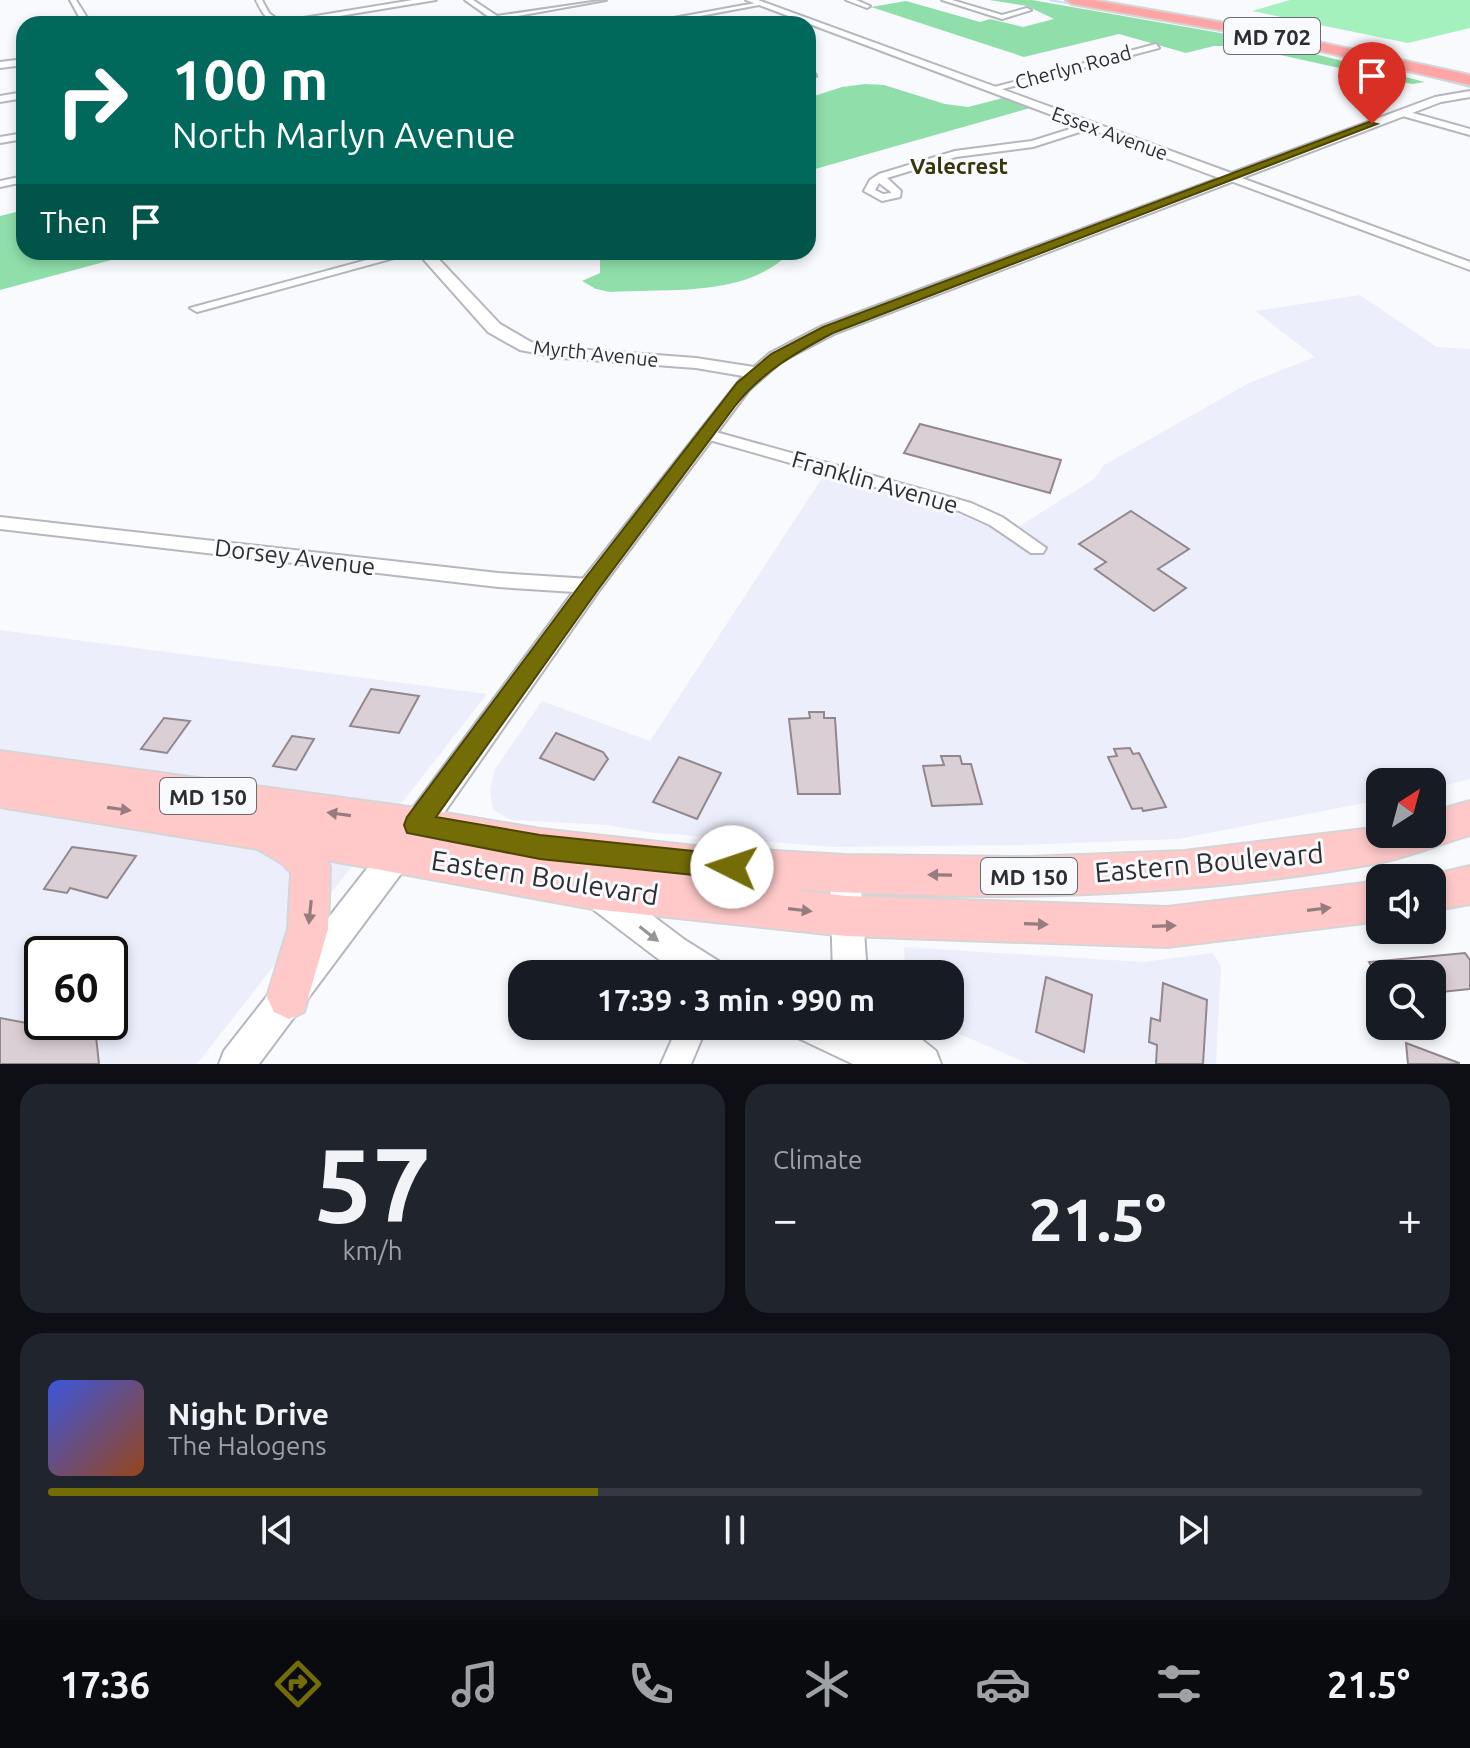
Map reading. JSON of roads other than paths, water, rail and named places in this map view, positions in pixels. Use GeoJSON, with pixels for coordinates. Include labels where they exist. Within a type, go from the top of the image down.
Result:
{"type":"FeatureCollection","features":[{"type":"Feature","properties":{"kind":"highway","name":"MD 702"},"geometry":{"type":"LineString","coordinates":[[1072,0],[1249,31],[1468,90]]}},
{"type":"Feature","properties":{"kind":"highway","name":"MD 702"},"geometry":{"type":"LineString","coordinates":[[1123,0],[1274,26],[1470,69]]}},
{"type":"Feature","properties":{"kind":"main road"},"geometry":{"type":"LineString","coordinates":[[318,16],[431,0]]}},
{"type":"Feature","properties":{"kind":"main road","name":"Eastern Boulevard"},"geometry":{"type":"LineString","coordinates":[[0,767],[407,839],[593,890],[846,916],[1167,927],[1366,903]]}},
{"type":"Feature","properties":{"kind":"main road","name":"Eastern Boulevard"},"geometry":{"type":"LineString","coordinates":[[0,791],[263,831],[554,849],[704,865],[845,874],[1029,876],[1184,870],[1366,847]]}},
{"type":"Feature","properties":{"kind":"main road"},"geometry":{"type":"LineString","coordinates":[[1446,825],[1470,818]]}},
{"type":"Feature","properties":{"kind":"main road"},"geometry":{"type":"LineString","coordinates":[[263,831],[297,851],[311,867],[308,929],[289,997]]}},
{"type":"Feature","properties":{"kind":"main road"},"geometry":{"type":"LineString","coordinates":[[1446,889],[1470,885]]}},
{"type":"Feature","properties":{"kind":"street"},"geometry":{"type":"LineString","coordinates":[[468,0],[493,16]]}},
{"type":"Feature","properties":{"kind":"street"},"geometry":{"type":"LineString","coordinates":[[508,16],[603,0]]}},
{"type":"Feature","properties":{"kind":"street"},"geometry":{"type":"LineString","coordinates":[[849,0],[867,6]]}},
{"type":"Feature","properties":{"kind":"street"},"geometry":{"type":"LineString","coordinates":[[945,0],[1002,17],[1027,10]]}},
{"type":"Feature","properties":{"kind":"street"},"geometry":{"type":"LineString","coordinates":[[685,16],[755,2]]}},
{"type":"Feature","properties":{"kind":"street","name":"Essex Avenue"},"geometry":{"type":"LineString","coordinates":[[755,2],[793,16]]}},
{"type":"Feature","properties":{"kind":"street","name":"Essex Avenue"},"geometry":{"type":"LineString","coordinates":[[816,25],[1470,266]]}},
{"type":"Feature","properties":{"kind":"street","name":"Cherlyn Road"},"geometry":{"type":"LineString","coordinates":[[991,89],[1156,46]]}},
{"type":"Feature","properties":{"kind":"street"},"geometry":{"type":"LineString","coordinates":[[237,1064],[407,839],[590,586],[705,434],[757,373],[794,346],[828,330],[1468,90]]}},
{"type":"Feature","properties":{"kind":"street"},"geometry":{"type":"LineString","coordinates":[[1402,113],[1470,132]]}},
{"type":"Feature","properties":{"kind":"street"},"geometry":{"type":"LineString","coordinates":[[880,178],[955,154],[1033,144],[1089,126]]}},
{"type":"Feature","properties":{"kind":"street"},"geometry":{"type":"LineString","coordinates":[[197,308],[380,260]]}},
{"type":"Feature","properties":{"kind":"street","name":"Myrth Avenue"},"geometry":{"type":"LineString","coordinates":[[431,260],[494,328],[526,346],[562,353],[696,363],[757,373]]}},
{"type":"Feature","properties":{"kind":"street","name":"Franklin Avenue"},"geometry":{"type":"LineString","coordinates":[[705,434],[965,507],[996,521],[1037,548]]}},
{"type":"Feature","properties":{"kind":"street","name":"Dorsey Avenue"},"geometry":{"type":"LineString","coordinates":[[0,523],[498,580],[590,586]]}},
{"type":"Feature","properties":{"kind":"street"},"geometry":{"type":"LineString","coordinates":[[845,874],[849,960]]}},
{"type":"Feature","properties":{"kind":"street"},"geometry":{"type":"LineString","coordinates":[[593,890],[686,960]]}},
{"type":"Feature","properties":{"kind":"street"},"geometry":{"type":"LineString","coordinates":[[676,1064],[687,1040]]}},
{"type":"Feature","properties":{"kind":"street"},"geometry":{"type":"LineString","coordinates":[[841,1040],[893,1064]]}},
{"type":"Feature","properties":{"kind":"street"},"geometry":{"type":"LineString","coordinates":[[895,1040],[923,1064]]}},
{"type":"Feature","properties":{"kind":"waterway"},"geometry":{"type":"LineString","coordinates":[[1050,0],[1078,5]]}},
{"type":"Feature","properties":{"kind":"waterway"},"geometry":{"type":"LineString","coordinates":[[1229,31],[1282,42]]}},
{"type":"Feature","properties":{"kind":"waterway"},"geometry":{"type":"LineString","coordinates":[[1397,68],[1470,87]]}},
{"type":"Feature","properties":{"kind":"district","name":"Valecrest"},"geometry":{"type":"Point","coordinates":[959,165]}}]}
